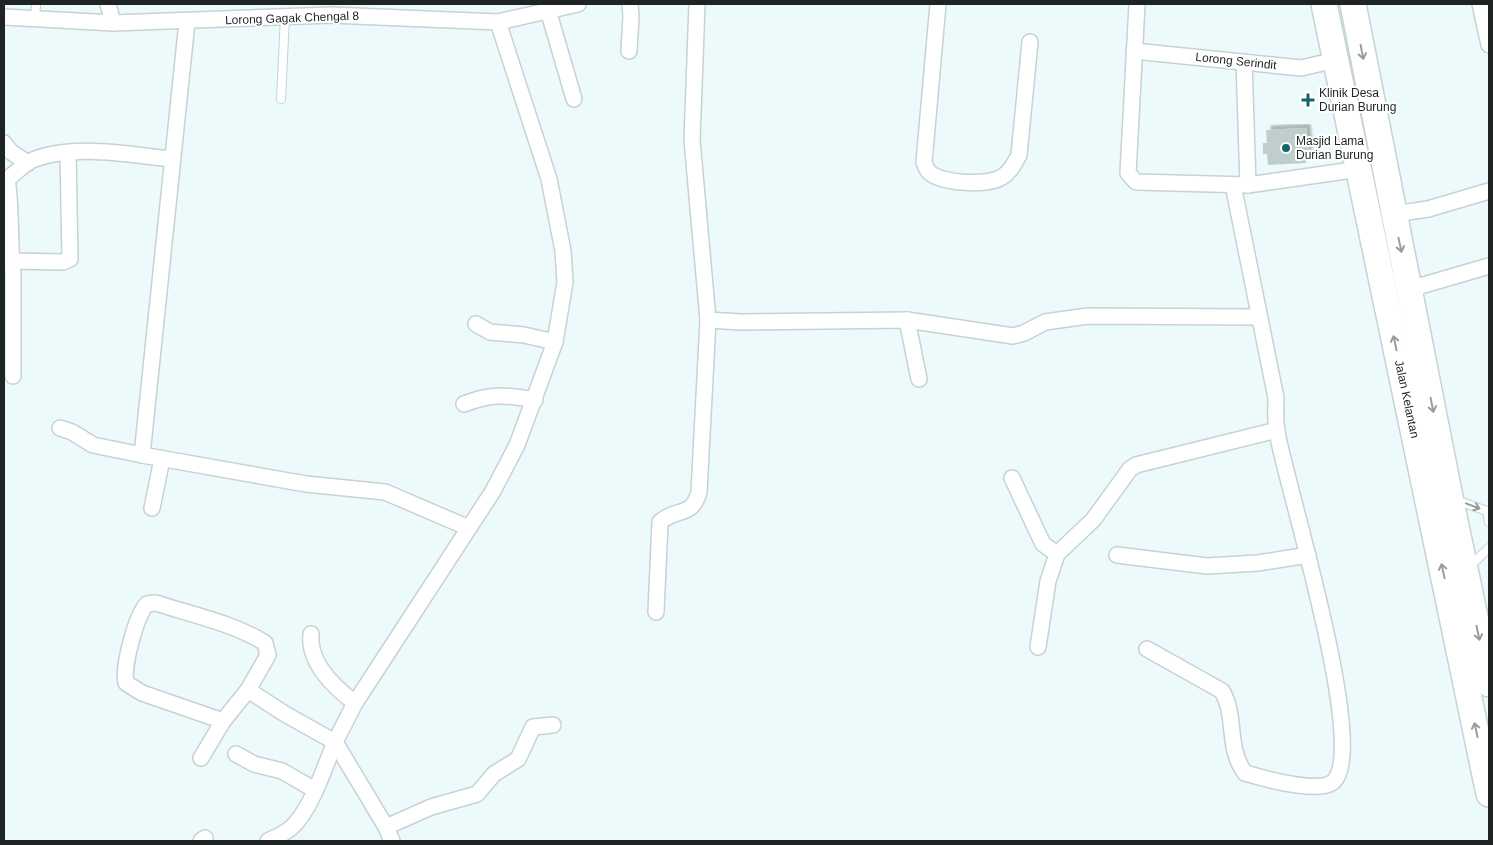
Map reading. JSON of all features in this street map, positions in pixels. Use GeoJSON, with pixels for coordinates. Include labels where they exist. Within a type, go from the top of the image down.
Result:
{"type":"FeatureCollection","features":[{"type":"Feature","properties":{"kind":"highway","name":"Jalan Kelantan"},"geometry":{"type":"LineString","coordinates":[[1324,4],[1489,794]]}},
{"type":"Feature","properties":{"kind":"highway","name":"Jalan Kelantan"},"geometry":{"type":"LineString","coordinates":[[1353,4],[1450,497],[1489,684]]}},
{"type":"Feature","properties":{"kind":"street","name":"Lorong Gagak Chengal 8"},"geometry":{"type":"LineString","coordinates":[[4,17],[110,13],[186,22],[331,15],[498,22],[576,4]]}},
{"type":"Feature","properties":{"kind":"street"},"geometry":{"type":"LineString","coordinates":[[629,51],[632,17],[630,4]]}},
{"type":"Feature","properties":{"kind":"street"},"geometry":{"type":"LineString","coordinates":[[656,612],[660,522],[666,517],[688,510],[696,503],[699,492],[708,320],[692,140],[697,4]]}},
{"type":"Feature","properties":{"kind":"street"},"geometry":{"type":"LineString","coordinates":[[938,4],[924,162],[929,172],[938,178],[979,184],[1000,178],[1013,168],[1019,155],[1030,42]]}},
{"type":"Feature","properties":{"kind":"street"},"geometry":{"type":"LineString","coordinates":[[1137,4],[1128,173],[1136,182],[1248,185],[1359,169]]}},
{"type":"Feature","properties":{"kind":"street"},"geometry":{"type":"LineString","coordinates":[[1480,4],[1489,45]]}},
{"type":"Feature","properties":{"kind":"street"},"geometry":{"type":"LineString","coordinates":[[548,10],[574,99]]}},
{"type":"Feature","properties":{"kind":"street"},"geometry":{"type":"LineString","coordinates":[[142,455],[186,22]]}},
{"type":"Feature","properties":{"kind":"street"},"geometry":{"type":"LineString","coordinates":[[268,841],[292,828],[315,790],[335,742],[355,703],[492,491],[517,445],[555,342],[565,282],[563,252],[549,179],[498,22]]}},
{"type":"Feature","properties":{"kind":"street","name":"Lorong Serindit"},"geometry":{"type":"LineString","coordinates":[[1134,51],[1301,68],[1336,60]]}},
{"type":"Feature","properties":{"kind":"street"},"geometry":{"type":"LineString","coordinates":[[1244,62],[1248,185]]}},
{"type":"Feature","properties":{"kind":"street"},"geometry":{"type":"LineString","coordinates":[[4,143],[11,152],[28,163]]}},
{"type":"Feature","properties":{"kind":"street"},"geometry":{"type":"LineString","coordinates":[[13,376],[13,273],[10,261],[10,195],[6,180],[35,159],[68,154],[84,152],[172,158]]}},
{"type":"Feature","properties":{"kind":"street"},"geometry":{"type":"LineString","coordinates":[[10,261],[64,262],[70,259],[68,154]]}},
{"type":"Feature","properties":{"kind":"street"},"geometry":{"type":"LineString","coordinates":[[1147,649],[1222,691],[1227,699],[1234,752],[1238,764],[1245,773],[1316,787],[1332,784],[1339,776],[1342,766],[1342,725],[1322,608],[1276,430],[1276,398],[1258,317],[1233,184]]}},
{"type":"Feature","properties":{"kind":"street"},"geometry":{"type":"LineString","coordinates":[[1394,214],[1428,209],[1489,192]]}},
{"type":"Feature","properties":{"kind":"street"},"geometry":{"type":"LineString","coordinates":[[1410,289],[1489,266]]}},
{"type":"Feature","properties":{"kind":"street"},"geometry":{"type":"LineString","coordinates":[[708,320],[741,322],[907,320],[1012,336],[1024,333],[1045,322],[1088,316],[1258,317]]}},
{"type":"Feature","properties":{"kind":"street"},"geometry":{"type":"LineString","coordinates":[[907,320],[918,379]]}},
{"type":"Feature","properties":{"kind":"street"},"geometry":{"type":"LineString","coordinates":[[476,324],[490,332],[524,335],[555,342]]}},
{"type":"Feature","properties":{"kind":"street"},"geometry":{"type":"LineString","coordinates":[[464,404],[485,396],[497,395],[535,400]]}},
{"type":"Feature","properties":{"kind":"street"},"geometry":{"type":"LineString","coordinates":[[60,428],[72,432],[93,445],[162,459],[306,484],[385,492],[469,528]]}},
{"type":"Feature","properties":{"kind":"street"},"geometry":{"type":"LineString","coordinates":[[1038,647],[1048,581],[1056,554],[1093,520],[1130,469],[1276,430]]}},
{"type":"Feature","properties":{"kind":"street"},"geometry":{"type":"LineString","coordinates":[[152,508],[162,459]]}},
{"type":"Feature","properties":{"kind":"street"},"geometry":{"type":"LineString","coordinates":[[1012,478],[1043,544],[1056,554]]}},
{"type":"Feature","properties":{"kind":"street"},"geometry":{"type":"LineString","coordinates":[[1118,555],[1207,566],[1258,563],[1308,555]]}},
{"type":"Feature","properties":{"kind":"street"},"geometry":{"type":"LineString","coordinates":[[200,758],[223,721],[248,690],[268,655],[265,644],[254,636],[156,603],[151,603],[144,607],[124,672],[126,683],[142,693],[223,721]]}},
{"type":"Feature","properties":{"kind":"street"},"geometry":{"type":"LineString","coordinates":[[311,634],[310,644],[316,660],[336,687],[355,703]]}},
{"type":"Feature","properties":{"kind":"street"},"geometry":{"type":"LineString","coordinates":[[248,690],[285,714],[335,742],[386,827],[392,841]]}},
{"type":"Feature","properties":{"kind":"street"},"geometry":{"type":"LineString","coordinates":[[386,827],[431,807],[477,794],[494,774],[518,759],[533,727],[553,725]]}},
{"type":"Feature","properties":{"kind":"street"},"geometry":{"type":"LineString","coordinates":[[236,754],[254,764],[282,771],[315,790]]}},
{"type":"Feature","properties":{"kind":"lane"},"geometry":{"type":"LineString","coordinates":[[35,17],[36,4]]}},
{"type":"Feature","properties":{"kind":"lane"},"geometry":{"type":"LineString","coordinates":[[281,99],[286,17]]}},
{"type":"Feature","properties":{"kind":"lane"},"geometry":{"type":"LineString","coordinates":[[1450,497],[1487,511],[1489,522]]}},
{"type":"Feature","properties":{"kind":"lane"},"geometry":{"type":"LineString","coordinates":[[1465,570],[1489,548]]}},
{"type":"Feature","properties":{"kind":"building","name":"Masjid Lama Durian Burung"},"geometry":{"type":"Polygon","coordinates":[[[1306,128],[1309,153],[1306,153],[1306,163],[1268,165],[1267,154],[1263,154],[1263,143],[1267,143],[1266,130],[1306,128]]]}},
{"type":"Feature","properties":{"kind":"place","name":"Klinik Desa Durian Burung"},"geometry":{"type":"Point","coordinates":[1308,100]}},
{"type":"Feature","properties":{"kind":"place","name":"Masjid Lama Durian Burung"},"geometry":{"type":"Point","coordinates":[1286,148]}}]}
